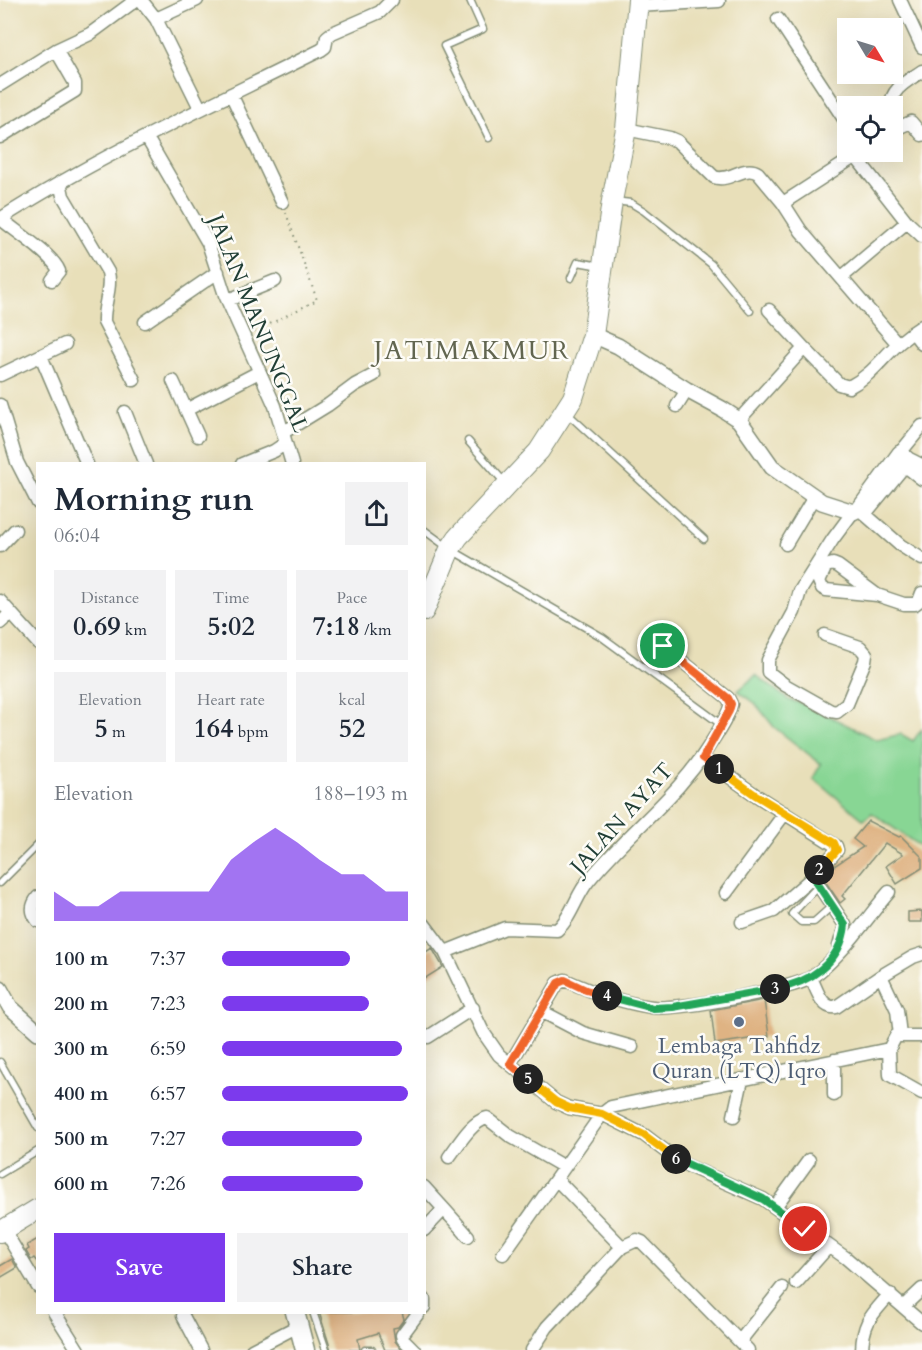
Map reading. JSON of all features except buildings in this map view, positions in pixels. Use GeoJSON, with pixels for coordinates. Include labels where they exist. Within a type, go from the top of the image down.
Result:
{"type":"FeatureCollection","features":[{"type":"Feature","properties":{"kind":"main road"},"geometry":{"type":"LineString","coordinates":[[426,606],[450,549],[477,516],[539,451],[573,398],[593,335],[612,201],[626,129],[638,3]]}},
{"type":"Feature","properties":{"kind":"main road"},"geometry":{"type":"LineString","coordinates":[[2,1231],[36,1210]]}},
{"type":"Feature","properties":{"kind":"main road"},"geometry":{"type":"LineString","coordinates":[[297,1319],[304,1350]]}},
{"type":"Feature","properties":{"kind":"street"},"geometry":{"type":"LineString","coordinates":[[0,85],[56,50],[90,34],[136,0]]}},
{"type":"Feature","properties":{"kind":"street"},"geometry":{"type":"LineString","coordinates":[[141,0],[156,19],[200,108]]}},
{"type":"Feature","properties":{"kind":"street"},"geometry":{"type":"LineString","coordinates":[[156,19],[197,0]]}},
{"type":"Feature","properties":{"kind":"street"},"geometry":{"type":"LineString","coordinates":[[51,280],[59,271],[50,257],[0,219],[60,182],[200,108],[321,51],[325,47],[327,37],[332,33],[380,12],[392,0]]}},
{"type":"Feature","properties":{"kind":"street"},"geometry":{"type":"LineString","coordinates":[[900,0],[922,47]]}},
{"type":"Feature","properties":{"kind":"street"},"geometry":{"type":"LineString","coordinates":[[638,3],[719,1]]}},
{"type":"Feature","properties":{"kind":"street"},"geometry":{"type":"LineString","coordinates":[[778,19],[837,108]]}},
{"type":"Feature","properties":{"kind":"street"},"geometry":{"type":"LineString","coordinates":[[0,137],[75,91],[75,83],[56,50]]}},
{"type":"Feature","properties":{"kind":"street"},"geometry":{"type":"LineString","coordinates":[[892,96],[895,90],[922,71]]}},
{"type":"Feature","properties":{"kind":"street"},"geometry":{"type":"LineString","coordinates":[[231,94],[282,202]]}},
{"type":"Feature","properties":{"kind":"street"},"geometry":{"type":"LineString","coordinates":[[903,125],[910,122],[922,135]]}},
{"type":"Feature","properties":{"kind":"street"},"geometry":{"type":"LineString","coordinates":[[626,129],[677,141],[714,177],[719,179],[753,170],[783,203],[801,231],[898,344]]}},
{"type":"Feature","properties":{"kind":"street","name":"JALAN MANUNGGAL"},"geometry":{"type":"LineString","coordinates":[[147,138],[208,243],[228,300],[275,406],[291,462]]}},
{"type":"Feature","properties":{"kind":"street"},"geometry":{"type":"LineString","coordinates":[[783,203],[847,162]]}},
{"type":"Feature","properties":{"kind":"street"},"geometry":{"type":"LineString","coordinates":[[865,162],[907,222],[922,236]]}},
{"type":"Feature","properties":{"kind":"street"},"geometry":{"type":"LineString","coordinates":[[60,182],[63,196],[108,272],[110,281],[104,322],[134,380]]}},
{"type":"Feature","properties":{"kind":"street"},"geometry":{"type":"LineString","coordinates":[[842,277],[907,222]]}},
{"type":"Feature","properties":{"kind":"street"},"geometry":{"type":"LineString","coordinates":[[145,322],[218,272]]}},
{"type":"Feature","properties":{"kind":"street"},"geometry":{"type":"LineString","coordinates":[[228,300],[275,281]]}},
{"type":"Feature","properties":{"kind":"street"},"geometry":{"type":"LineString","coordinates":[[769,310],[837,382],[847,387],[875,369],[898,344],[918,329],[922,344]]}},
{"type":"Feature","properties":{"kind":"street"},"geometry":{"type":"LineString","coordinates":[[593,335],[618,346],[739,420],[772,467],[822,502],[859,512],[900,545],[922,559]]}},
{"type":"Feature","properties":{"kind":"street"},"geometry":{"type":"LineString","coordinates":[[0,375],[65,344]]}},
{"type":"Feature","properties":{"kind":"street"},"geometry":{"type":"LineString","coordinates":[[739,420],[804,348]]}},
{"type":"Feature","properties":{"kind":"street"},"geometry":{"type":"LineString","coordinates":[[41,356],[86,462]]}},
{"type":"Feature","properties":{"kind":"street"},"geometry":{"type":"LineString","coordinates":[[186,410],[259,372]]}},
{"type":"Feature","properties":{"kind":"street"},"geometry":{"type":"LineString","coordinates":[[247,462],[274,451],[285,438],[355,385],[374,375]]}},
{"type":"Feature","properties":{"kind":"street"},"geometry":{"type":"LineString","coordinates":[[173,381],[198,436]]}},
{"type":"Feature","properties":{"kind":"street"},"geometry":{"type":"LineString","coordinates":[[677,406],[687,390]]}},
{"type":"Feature","properties":{"kind":"street"},"geometry":{"type":"LineString","coordinates":[[0,405],[17,462],[36,499]]}},
{"type":"Feature","properties":{"kind":"street"},"geometry":{"type":"LineString","coordinates":[[125,412],[145,462]]}},
{"type":"Feature","properties":{"kind":"street"},"geometry":{"type":"LineString","coordinates":[[859,512],[922,426]]}},
{"type":"Feature","properties":{"kind":"street"},"geometry":{"type":"LineString","coordinates":[[900,453],[922,467]]}},
{"type":"Feature","properties":{"kind":"street"},"geometry":{"type":"LineString","coordinates":[[825,635],[860,647],[866,654],[844,708],[837,712],[831,711],[784,685],[768,672],[768,660],[794,612],[800,591],[833,539],[902,469],[909,468],[922,479]]}},
{"type":"Feature","properties":{"kind":"street"},"geometry":{"type":"LineString","coordinates":[[786,544],[814,496]]}},
{"type":"Feature","properties":{"kind":"street"},"geometry":{"type":"LineString","coordinates":[[0,546],[15,530]]}},
{"type":"Feature","properties":{"kind":"street"},"geometry":{"type":"LineString","coordinates":[[877,595],[904,604],[915,604],[921,599]]}},
{"type":"Feature","properties":{"kind":"street"},"geometry":{"type":"LineString","coordinates":[[0,601],[10,614],[32,628]]}},
{"type":"Feature","properties":{"kind":"street"},"geometry":{"type":"LineString","coordinates":[[0,623],[10,614]]}},
{"type":"Feature","properties":{"kind":"street","name":"JALAN AYAT"},"geometry":{"type":"LineString","coordinates":[[445,952],[506,927],[557,930],[565,922],[587,882],[678,789],[703,758],[731,704],[728,698],[663,646]]}},
{"type":"Feature","properties":{"kind":"street","name":"JALAN AYAT"},"geometry":{"type":"LineString","coordinates":[[703,758],[836,846],[837,850],[816,881],[774,911],[742,922]]}},
{"type":"Feature","properties":{"kind":"street"},"geometry":{"type":"LineString","coordinates":[[726,893],[784,813]]}},
{"type":"Feature","properties":{"kind":"street"},"geometry":{"type":"LineString","coordinates":[[816,881],[845,925],[836,955]]}},
{"type":"Feature","properties":{"kind":"street"},"geometry":{"type":"LineString","coordinates":[[510,1064],[558,983],[565,980],[586,990],[653,1008],[673,1007],[790,986],[811,978],[836,955],[889,892]]}},
{"type":"Feature","properties":{"kind":"street"},"geometry":{"type":"LineString","coordinates":[[36,899],[32,911],[36,918]]}},
{"type":"Feature","properties":{"kind":"street"},"geometry":{"type":"LineString","coordinates":[[426,927],[445,952],[483,1032],[500,1055],[556,1102],[569,1108],[602,1114],[644,1135],[681,1163],[747,1190],[829,1246],[890,1294],[922,1323]]}},
{"type":"Feature","properties":{"kind":"street"},"geometry":{"type":"LineString","coordinates":[[811,978],[825,1005],[831,1008],[836,1007],[881,976],[922,954]]}},
{"type":"Feature","properties":{"kind":"street"},"geometry":{"type":"LineString","coordinates":[[881,976],[897,1010],[900,1035]]}},
{"type":"Feature","properties":{"kind":"street"},"geometry":{"type":"LineString","coordinates":[[0,988],[10,1007],[36,1030]]}},
{"type":"Feature","properties":{"kind":"street"},"geometry":{"type":"LineString","coordinates":[[428,1037],[473,1008]]}},
{"type":"Feature","properties":{"kind":"street"},"geometry":{"type":"LineString","coordinates":[[541,1011],[583,1033],[632,1047]]}},
{"type":"Feature","properties":{"kind":"street"},"geometry":{"type":"LineString","coordinates":[[922,1036],[896,1036],[890,1048],[890,1075],[922,1093]]}},
{"type":"Feature","properties":{"kind":"street"},"geometry":{"type":"LineString","coordinates":[[502,1254],[602,1114],[612,1107],[890,1048]]}},
{"type":"Feature","properties":{"kind":"street"},"geometry":{"type":"LineString","coordinates":[[834,1060],[834,1095]]}},
{"type":"Feature","properties":{"kind":"street"},"geometry":{"type":"LineString","coordinates":[[734,1116],[742,1080]]}},
{"type":"Feature","properties":{"kind":"street"},"geometry":{"type":"LineString","coordinates":[[449,1157],[470,1129],[485,1118],[525,1145],[564,1167]]}},
{"type":"Feature","properties":{"kind":"street"},"geometry":{"type":"LineString","coordinates":[[775,1207],[809,1160]]}},
{"type":"Feature","properties":{"kind":"street"},"geometry":{"type":"LineString","coordinates":[[557,1180],[622,1248]]}},
{"type":"Feature","properties":{"kind":"street"},"geometry":{"type":"LineString","coordinates":[[426,1189],[468,1236]]}},
{"type":"Feature","properties":{"kind":"street"},"geometry":{"type":"LineString","coordinates":[[426,1228],[444,1209]]}},
{"type":"Feature","properties":{"kind":"street"},"geometry":{"type":"LineString","coordinates":[[2,1231],[36,1284]]}},
{"type":"Feature","properties":{"kind":"street"},"geometry":{"type":"LineString","coordinates":[[532,1350],[547,1326],[622,1248],[634,1241],[642,1242],[744,1346],[782,1288]]}},
{"type":"Feature","properties":{"kind":"street"},"geometry":{"type":"LineString","coordinates":[[796,1282],[829,1246]]}},
{"type":"Feature","properties":{"kind":"street"},"geometry":{"type":"LineString","coordinates":[[904,1306],[922,1289]]}},
{"type":"Feature","properties":{"kind":"street"},"geometry":{"type":"LineString","coordinates":[[862,1350],[863,1331],[868,1319],[890,1294]]}},
{"type":"Feature","properties":{"kind":"street"},"geometry":{"type":"LineString","coordinates":[[55,1314],[78,1350]]}},
{"type":"Feature","properties":{"kind":"street"},"geometry":{"type":"LineString","coordinates":[[414,1350],[402,1335],[418,1314]]}},
{"type":"Feature","properties":{"kind":"street"},"geometry":{"type":"LineString","coordinates":[[183,1317],[201,1350]]}},
{"type":"Feature","properties":{"kind":"street"},"geometry":{"type":"LineString","coordinates":[[252,1350],[297,1319]]}},
{"type":"Feature","properties":{"kind":"lane"},"geometry":{"type":"LineString","coordinates":[[470,0],[483,29],[444,46],[489,138]]}},
{"type":"Feature","properties":{"kind":"lane"},"geometry":{"type":"LineString","coordinates":[[612,201],[631,203],[711,264],[750,311]]}},
{"type":"Feature","properties":{"kind":"lane"},"geometry":{"type":"LineString","coordinates":[[571,278],[578,262],[603,267]]}},
{"type":"Feature","properties":{"kind":"lane"},"geometry":{"type":"LineString","coordinates":[[566,411],[704,539]]}},
{"type":"Feature","properties":{"kind":"lane"},"geometry":{"type":"LineString","coordinates":[[468,441],[508,486]]}},
{"type":"Feature","properties":{"kind":"lane"},"geometry":{"type":"LineString","coordinates":[[426,531],[450,549],[602,637],[722,725]]}},
{"type":"Feature","properties":{"kind":"lane"},"geometry":{"type":"LineString","coordinates":[[0,883],[36,847]]}},
{"type":"Feature","properties":{"kind":"lane"},"geometry":{"type":"LineString","coordinates":[[816,881],[792,914],[801,922],[814,922],[832,905]]}},
{"type":"Feature","properties":{"kind":"lane"},"geometry":{"type":"LineString","coordinates":[[0,1062],[36,1125]]}},
{"type":"Feature","properties":{"kind":"lane"},"geometry":{"type":"LineString","coordinates":[[0,1174],[36,1152]]}},
{"type":"Feature","properties":{"kind":"lane"},"geometry":{"type":"LineString","coordinates":[[314,1314],[326,1350]]}},
{"type":"Feature","properties":{"kind":"lane"},"geometry":{"type":"LineString","coordinates":[[365,1350],[372,1350]]}},
{"type":"Feature","properties":{"kind":"path"},"geometry":{"type":"LineString","coordinates":[[244,338],[317,300],[282,202]]}},
{"type":"Feature","properties":{"kind":"green space"},"geometry":{"type":"Polygon","coordinates":[[[756,675],[789,700],[807,705],[877,740],[901,734],[913,741],[922,729],[922,848],[872,813],[864,820],[813,778],[821,764],[774,727],[755,703],[738,691],[756,675]]]}},
{"type":"Feature","properties":{"kind":"place","name":"Lembaga Tahfidz Quran (LTQ) Iqro"},"geometry":{"type":"Point","coordinates":[739,1022]}},
{"type":"Feature","properties":{"kind":"district","name":"JATIMAKMUR"},"geometry":{"type":"Point","coordinates":[472,350]}},
{"type":"Feature","properties":{"kind":"route"},"geometry":{"type":"LineString","coordinates":[[663,646],[728,698],[731,704],[703,758],[754,794],[836,846],[837,850],[813,877],[838,913],[845,925],[845,931],[836,955],[811,978],[790,986],[718,1000],[653,1008],[586,990],[565,980],[558,983],[510,1064],[556,1102],[569,1108],[602,1114],[644,1135],[681,1163],[747,1190],[805,1229]]}}]}
